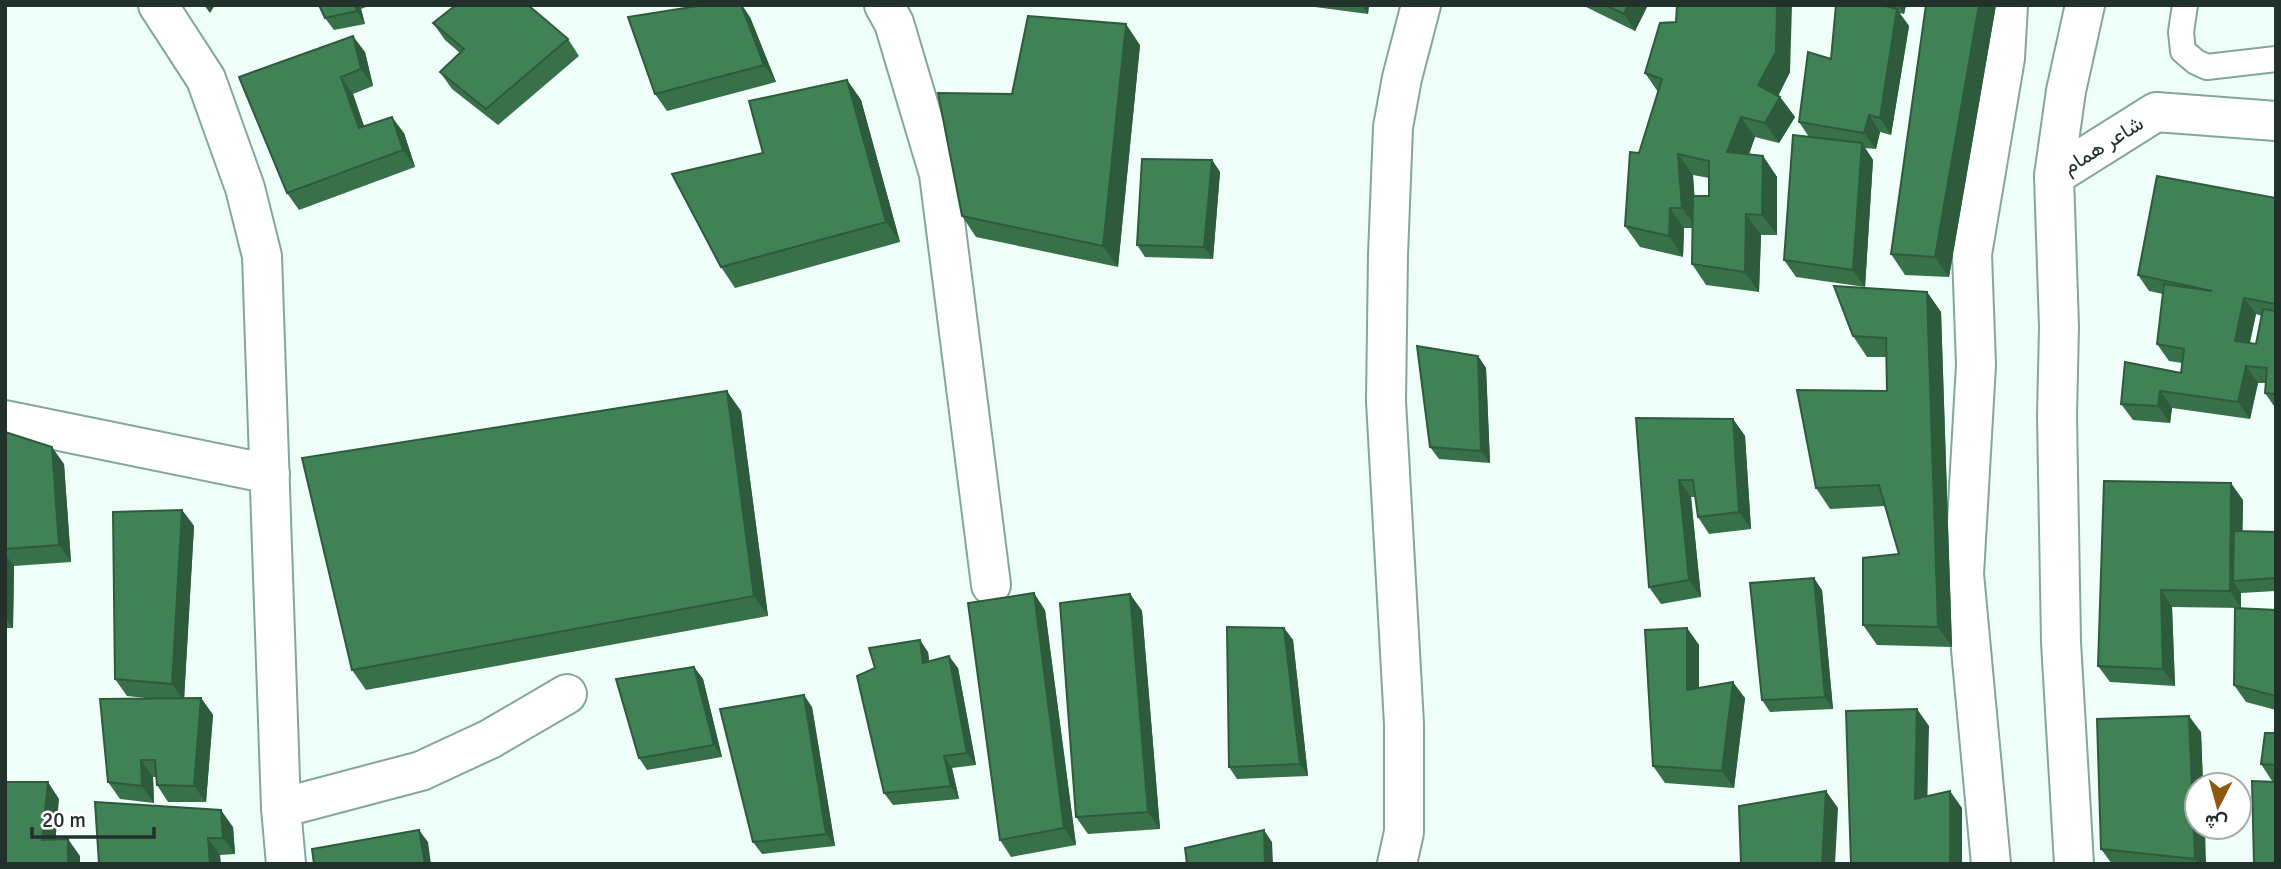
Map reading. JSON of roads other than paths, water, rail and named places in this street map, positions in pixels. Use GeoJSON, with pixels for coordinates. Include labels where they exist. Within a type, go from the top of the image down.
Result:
{"type":"FeatureCollection","features":[{"type":"Feature","properties":{"kind":"street"},"geometry":{"type":"LineString","coordinates":[[158,5],[206,79],[245,188],[262,256],[281,808],[286,864]]}},
{"type":"Feature","properties":{"kind":"street"},"geometry":{"type":"LineString","coordinates":[[884,5],[894,23],[939,174],[991,585]]}},
{"type":"Feature","properties":{"kind":"street"},"geometry":{"type":"LineString","coordinates":[[1397,864],[1404,832],[1404,724],[1386,401],[1389,242],[1394,127],[1402,78],[1421,5]]}},
{"type":"Feature","properties":{"kind":"street"},"geometry":{"type":"LineString","coordinates":[[1991,864],[1964,574],[1976,365],[1972,254],[2005,58],[2008,5]]}},
{"type":"Feature","properties":{"kind":"street"},"geometry":{"type":"LineString","coordinates":[[2074,864],[2061,642],[2057,416],[2059,327],[2054,176],[2066,91],[2085,5]]}},
{"type":"Feature","properties":{"kind":"street","name":"شاعر همام"},"geometry":{"type":"LineString","coordinates":[[2054,176],[2156,112],[2276,121]]}},
{"type":"Feature","properties":{"kind":"street"},"geometry":{"type":"LineString","coordinates":[[5,420],[270,474]]}},
{"type":"Feature","properties":{"kind":"street"},"geometry":{"type":"LineString","coordinates":[[281,808],[421,771],[490,739],[567,694]]}},
{"type":"Feature","properties":{"kind":"lane"},"geometry":{"type":"LineString","coordinates":[[2185,5],[2181,32],[2183,51],[2196,62],[2207,67],[2276,59]]}}]}
